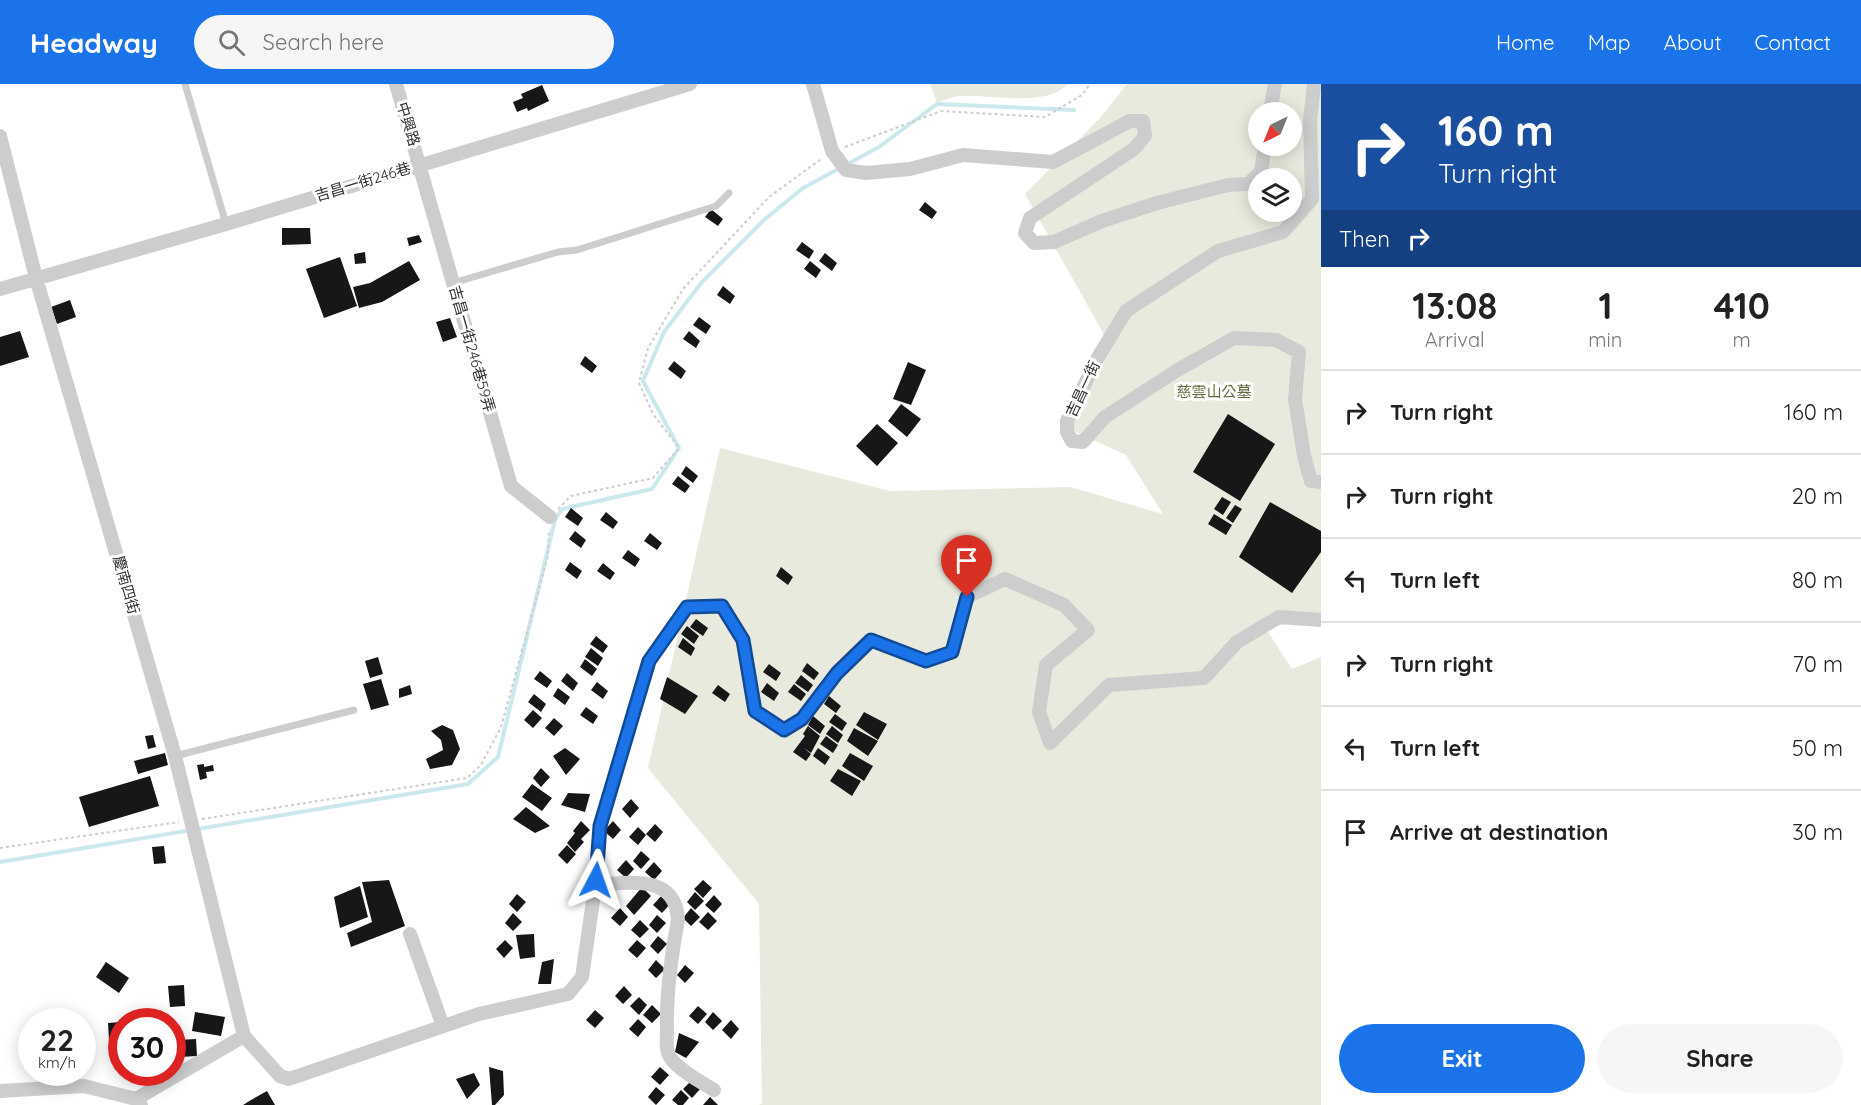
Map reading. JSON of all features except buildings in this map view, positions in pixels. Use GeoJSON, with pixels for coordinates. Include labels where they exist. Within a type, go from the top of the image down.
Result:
{"type":"FeatureCollection","features":[{"type":"Feature","properties":{"kind":"street","name":"中興路"},"geometry":{"type":"LineString","coordinates":[[396,84],[420,164]]}},
{"type":"Feature","properties":{"kind":"street","name":"吉昌一街246巷"},"geometry":{"type":"LineString","coordinates":[[0,289],[226,224],[690,84]]}},
{"type":"Feature","properties":{"kind":"street"},"geometry":{"type":"LineString","coordinates":[[813,84],[832,151],[846,170],[866,173],[910,169],[963,155],[1053,162],[1130,121],[1143,121],[1145,135],[1134,149],[1030,218],[1025,232],[1034,243],[1054,242],[1102,221],[1157,203],[1228,185],[1248,184],[1261,172],[1263,156]]}},
{"type":"Feature","properties":{"kind":"street"},"geometry":{"type":"LineString","coordinates":[[1272,102],[1275,84]]}},
{"type":"Feature","properties":{"kind":"street","name":"吉昌一街"},"geometry":{"type":"LineString","coordinates":[[1314,84],[1310,120],[1312,200],[1283,232],[1218,251],[1126,311],[1097,359],[1067,421],[1067,432],[1072,441],[1083,442],[1105,417],[1176,371],[1234,338],[1276,340],[1299,352],[1295,399],[1304,456],[1311,482],[1321,482]]}},
{"type":"Feature","properties":{"kind":"street","name":"慶南四街"},"geometry":{"type":"LineString","coordinates":[[0,136],[36,278],[175,756],[244,1036]]}},
{"type":"Feature","properties":{"kind":"street","name":"吉昌一街246巷59弄"},"geometry":{"type":"LineString","coordinates":[[420,164],[511,486],[550,517]]}},
{"type":"Feature","properties":{"kind":"street"},"geometry":{"type":"LineString","coordinates":[[0,1091],[84,1086],[138,1102],[244,1036],[280,1076],[289,1079],[479,1014],[568,994],[582,977],[596,885],[600,826],[649,661],[687,607],[722,606],[743,640],[755,711],[784,730],[802,719],[837,673],[871,640],[926,661],[952,652],[967,597],[1005,579],[1064,605],[1088,630],[1046,665],[1038,712],[1050,743],[1109,685],[1204,678],[1237,642],[1279,617],[1321,620]]}},
{"type":"Feature","properties":{"kind":"street"},"geometry":{"type":"LineString","coordinates":[[596,885],[650,884],[672,897],[678,920],[669,973],[667,1051],[679,1066],[714,1090]]}},
{"type":"Feature","properties":{"kind":"street"},"geometry":{"type":"LineString","coordinates":[[410,934],[443,1026]]}},
{"type":"Feature","properties":{"kind":"lane"},"geometry":{"type":"LineString","coordinates":[[185,84],[226,224]]}},
{"type":"Feature","properties":{"kind":"lane"},"geometry":{"type":"LineString","coordinates":[[453,283],[558,252],[577,250],[716,206],[729,193]]}},
{"type":"Feature","properties":{"kind":"lane"},"geometry":{"type":"LineString","coordinates":[[175,756],[354,710]]}},
{"type":"Feature","properties":{"kind":"path"},"geometry":{"type":"LineString","coordinates":[[0,848],[467,778],[481,765],[501,727],[549,556],[550,517],[571,496],[653,478],[679,448],[653,414],[639,383],[648,348],[683,289],[769,197],[832,151],[941,111],[1046,117],[1082,95],[1090,84]]}},
{"type":"Feature","properties":{"kind":"green space"},"geometry":{"type":"Polygon","coordinates":[[[930,84],[1067,84],[1046,96],[1016,98],[959,96],[937,103],[930,84]]]}},
{"type":"Feature","properties":{"kind":"green space","name":"慈雲山公墓"},"geometry":{"type":"Polygon","coordinates":[[[1127,84],[1321,84],[1321,615],[1266,629],[1292,669],[1321,657],[1321,1105],[759,1105],[762,1103],[759,904],[648,768],[720,448],[890,491],[1070,487],[1163,514],[1126,455],[1061,425],[1111,347],[1025,194],[1100,118],[1127,84]]]}},
{"type":"Feature","properties":{"kind":"waterway"},"geometry":{"type":"LineString","coordinates":[[0,862],[468,784],[498,757],[555,520],[562,509],[652,489],[679,448],[643,381],[664,332],[702,282],[764,220],[803,188],[879,147],[937,104],[1074,110]]}},
{"type":"Feature","properties":{"kind":"route"},"geometry":{"type":"LineString","coordinates":[[596,880],[600,826],[649,661],[687,607],[722,606],[743,640],[755,711],[784,730],[802,719],[837,673],[871,640],[926,661],[952,652],[967,597]]}}]}
